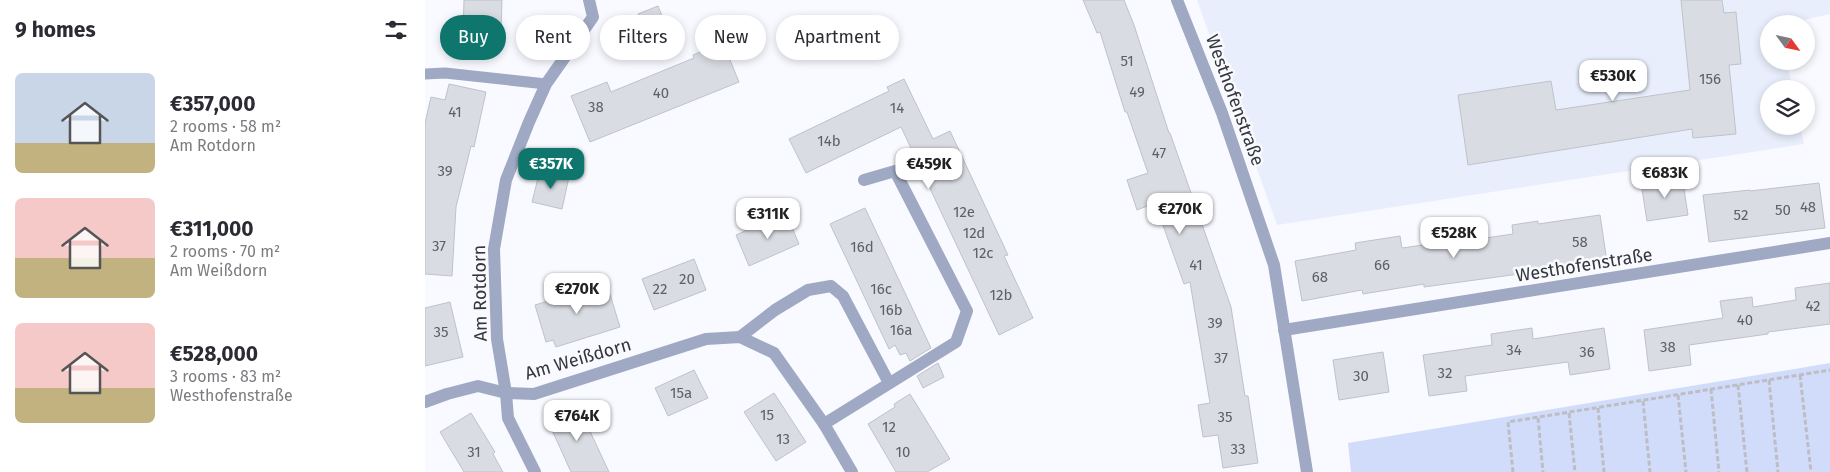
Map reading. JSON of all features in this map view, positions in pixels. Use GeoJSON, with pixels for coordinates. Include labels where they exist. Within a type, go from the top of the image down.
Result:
{"type":"FeatureCollection","features":[{"type":"Feature","properties":{"kind":"street","name":"Am Rotdorn"},"geometry":{"type":"LineString","coordinates":[[535,472],[508,418],[497,339],[494,249],[506,180],[545,84],[593,17],[589,0]]}},
{"type":"Feature","properties":{"kind":"street","name":"Westhofenstraße"},"geometry":{"type":"LineString","coordinates":[[1177,0],[1222,113],[1274,265],[1307,472]]}},
{"type":"Feature","properties":{"kind":"street"},"geometry":{"type":"LineString","coordinates":[[824,424],[956,342],[967,311],[895,171],[864,180]]}},
{"type":"Feature","properties":{"kind":"street","name":"Westhofenstraße"},"geometry":{"type":"LineString","coordinates":[[1284,330],[1830,243]]}},
{"type":"Feature","properties":{"kind":"street"},"geometry":{"type":"LineString","coordinates":[[740,338],[775,310],[808,290],[831,286],[843,296],[889,384]]}},
{"type":"Feature","properties":{"kind":"street","name":"Am Weißdorn"},"geometry":{"type":"LineString","coordinates":[[425,402],[478,386],[506,394],[534,394],[706,339],[740,338],[774,353],[824,424],[852,472]]}},
{"type":"Feature","properties":{"kind":"lane"},"geometry":{"type":"LineString","coordinates":[[425,74],[445,73],[545,84]]}},
{"type":"Feature","properties":{"kind":"path"},"geometry":{"type":"LineString","coordinates":[[1513,472],[1508,422],[1830,370]]}},
{"type":"Feature","properties":{"kind":"path"},"geometry":{"type":"LineString","coordinates":[[1801,375],[1811,472]]}},
{"type":"Feature","properties":{"kind":"path"},"geometry":{"type":"LineString","coordinates":[[1769,380],[1779,472]]}},
{"type":"Feature","properties":{"kind":"path"},"geometry":{"type":"LineString","coordinates":[[1738,385],[1747,472]]}},
{"type":"Feature","properties":{"kind":"path"},"geometry":{"type":"LineString","coordinates":[[1711,389],[1719,472]]}},
{"type":"Feature","properties":{"kind":"path"},"geometry":{"type":"LineString","coordinates":[[1679,395],[1686,472]]}},
{"type":"Feature","properties":{"kind":"path"},"geometry":{"type":"LineString","coordinates":[[1643,401],[1650,472]]}},
{"type":"Feature","properties":{"kind":"path"},"geometry":{"type":"LineString","coordinates":[[1598,408],[1604,472]]}},
{"type":"Feature","properties":{"kind":"path"},"geometry":{"type":"LineString","coordinates":[[1569,413],[1575,472]]}},
{"type":"Feature","properties":{"kind":"path"},"geometry":{"type":"LineString","coordinates":[[1538,418],[1543,472]]}},
{"type":"Feature","properties":{"kind":"shaded area"},"geometry":{"type":"Polygon","coordinates":[[[1197,0],[1830,0],[1830,14],[1815,18],[1815,15],[1760,15],[1760,70],[1789,70],[1790,80],[1760,80],[1760,135],[1802,135],[1804,144],[1277,225],[1197,0]]]}},
{"type":"Feature","properties":{"kind":"shaded area"},"geometry":{"type":"Polygon","coordinates":[[[1830,363],[1830,472],[1351,472],[1348,443],[1830,363]]]}},
{"type":"Feature","properties":{"kind":"building"},"geometry":{"type":"Polygon","coordinates":[[[464,0],[502,0],[502,15],[464,15],[464,0]]]}},
{"type":"Feature","properties":{"kind":"building"},"geometry":{"type":"Polygon","coordinates":[[[1083,0],[1124,0],[1134,25],[1169,133],[1231,307],[1245,396],[1248,396],[1258,463],[1223,468],[1218,435],[1203,437],[1198,405],[1210,403],[1190,282],[1184,284],[1155,203],[1137,210],[1127,180],[1148,173],[1127,112],[1125,112],[1100,32],[1097,33],[1083,0]]]}},
{"type":"Feature","properties":{"kind":"building"},"geometry":{"type":"Polygon","coordinates":[[[1681,0],[1722,0],[1724,13],[1736,12],[1741,64],[1729,65],[1736,134],[1693,138],[1692,129],[1468,165],[1458,95],[1551,81],[1556,110],[1690,90],[1681,0]]]}},
{"type":"Feature","properties":{"kind":"building"},"geometry":{"type":"Polygon","coordinates":[[[658,6],[662,15],[638,15],[658,6]]]}},
{"type":"Feature","properties":{"kind":"building"},"geometry":{"type":"Polygon","coordinates":[[[695,54],[695,60],[730,60],[739,82],[590,142],[571,96],[607,82],[611,92],[694,58],[693,55],[695,54]]]}},
{"type":"Feature","properties":{"kind":"building"},"geometry":{"type":"Polygon","coordinates":[[[904,79],[933,139],[950,131],[1008,255],[1004,256],[1033,318],[999,335],[901,127],[806,173],[789,139],[889,91],[887,87],[904,79]]]}},
{"type":"Feature","properties":{"kind":"building"},"geometry":{"type":"Polygon","coordinates":[[[449,84],[486,92],[474,147],[471,146],[456,207],[452,276],[425,274],[425,123],[431,97],[445,100],[449,84]]]}},
{"type":"Feature","properties":{"kind":"building"},"geometry":{"type":"Polygon","coordinates":[[[540,170],[569,177],[562,209],[532,202],[540,170]]]}},
{"type":"Feature","properties":{"kind":"building"},"geometry":{"type":"Polygon","coordinates":[[[1682,176],[1688,215],[1647,221],[1641,183],[1682,176]]]}},
{"type":"Feature","properties":{"kind":"building"},"geometry":{"type":"Polygon","coordinates":[[[1819,183],[1825,228],[1709,242],[1703,195],[1819,183]]]}},
{"type":"Feature","properties":{"kind":"building"},"geometry":{"type":"Polygon","coordinates":[[[865,208],[931,348],[910,361],[906,353],[900,355],[895,345],[889,349],[830,224],[865,208]]]}},
{"type":"Feature","properties":{"kind":"building"},"geometry":{"type":"Polygon","coordinates":[[[786,213],[799,244],[749,266],[736,235],[786,213]]]}},
{"type":"Feature","properties":{"kind":"building"},"geometry":{"type":"Polygon","coordinates":[[[1600,215],[1607,262],[1424,287],[1424,284],[1363,294],[1362,290],[1302,301],[1295,261],[1356,250],[1355,243],[1400,236],[1402,248],[1472,238],[1472,240],[1513,234],[1512,225],[1538,221],[1538,224],[1600,215]]]}},
{"type":"Feature","properties":{"kind":"building"},"geometry":{"type":"Polygon","coordinates":[[[694,259],[706,290],[654,310],[642,279],[694,259]]]}},
{"type":"Feature","properties":{"kind":"building"},"geometry":{"type":"Polygon","coordinates":[[[603,282],[607,292],[609,291],[620,327],[556,347],[553,340],[546,342],[535,305],[548,301],[547,295],[560,291],[567,294],[603,282]]]}},
{"type":"Feature","properties":{"kind":"building"},"geometry":{"type":"Polygon","coordinates":[[[1830,283],[1830,324],[1689,345],[1691,365],[1649,371],[1644,330],[1723,318],[1720,301],[1752,297],[1753,307],[1796,300],[1795,288],[1830,283]]]}},
{"type":"Feature","properties":{"kind":"building"},"geometry":{"type":"Polygon","coordinates":[[[450,302],[463,357],[425,366],[425,308],[450,302]]]}},
{"type":"Feature","properties":{"kind":"building"},"geometry":{"type":"Polygon","coordinates":[[[1532,328],[1533,339],[1604,328],[1610,369],[1570,375],[1568,362],[1465,376],[1467,391],[1429,396],[1423,355],[1492,345],[1491,334],[1532,328]]]}},
{"type":"Feature","properties":{"kind":"building"},"geometry":{"type":"Polygon","coordinates":[[[1383,352],[1389,392],[1339,400],[1333,360],[1383,352]]]}},
{"type":"Feature","properties":{"kind":"building"},"geometry":{"type":"Polygon","coordinates":[[[938,363],[944,377],[923,388],[917,376],[938,363]]]}},
{"type":"Feature","properties":{"kind":"building"},"geometry":{"type":"Polygon","coordinates":[[[694,370],[708,398],[668,416],[655,388],[694,370]]]}},
{"type":"Feature","properties":{"kind":"building"},"geometry":{"type":"Polygon","coordinates":[[[774,393],[806,442],[776,461],[744,412],[774,393]]]}},
{"type":"Feature","properties":{"kind":"building"},"geometry":{"type":"Polygon","coordinates":[[[910,394],[950,459],[927,472],[896,472],[868,424],[895,407],[894,404],[910,394]]]}},
{"type":"Feature","properties":{"kind":"building"},"geometry":{"type":"Polygon","coordinates":[[[578,406],[609,472],[571,472],[547,420],[578,406]]]}},
{"type":"Feature","properties":{"kind":"building"},"geometry":{"type":"Polygon","coordinates":[[[471,413],[495,452],[493,454],[503,472],[464,472],[440,432],[471,413]]]}}]}
